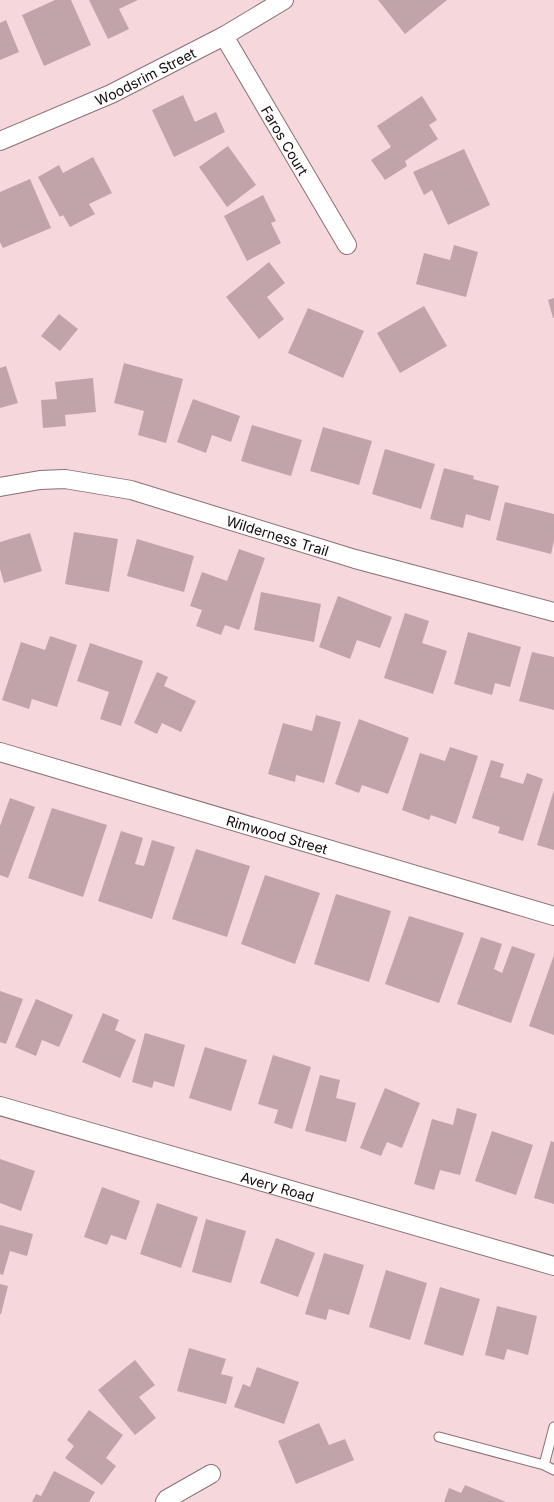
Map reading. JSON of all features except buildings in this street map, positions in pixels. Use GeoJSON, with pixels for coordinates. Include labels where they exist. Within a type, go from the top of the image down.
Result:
{"type":"FeatureCollection","features":[{"type":"Feature","properties":{"kind":"street","name":"Woodsrim Street"},"geometry":{"type":"LineString","coordinates":[[0,141],[111,94],[224,36],[284,0]]}},
{"type":"Feature","properties":{"kind":"street","name":"Faros Court"},"geometry":{"type":"LineString","coordinates":[[224,36],[347,245]]}},
{"type":"Feature","properties":{"kind":"street","name":"Wilderness Trail"},"geometry":{"type":"LineString","coordinates":[[0,487],[40,480],[65,479],[131,490],[355,559],[554,612]]}},
{"type":"Feature","properties":{"kind":"street","name":"Rimwood Street"},"geometry":{"type":"LineString","coordinates":[[0,752],[554,916]]}},
{"type":"Feature","properties":{"kind":"street","name":"Avery Road"},"geometry":{"type":"LineString","coordinates":[[0,1106],[554,1266]]}},
{"type":"Feature","properties":{"kind":"street"},"geometry":{"type":"LineString","coordinates":[[165,1502],[167,1499],[211,1474]]}},
{"type":"Feature","properties":{"kind":"lane"},"geometry":{"type":"LineString","coordinates":[[544,1465],[554,1427]]}},
{"type":"Feature","properties":{"kind":"lane"},"geometry":{"type":"LineString","coordinates":[[439,1437],[544,1465],[554,1470]]}}]}
